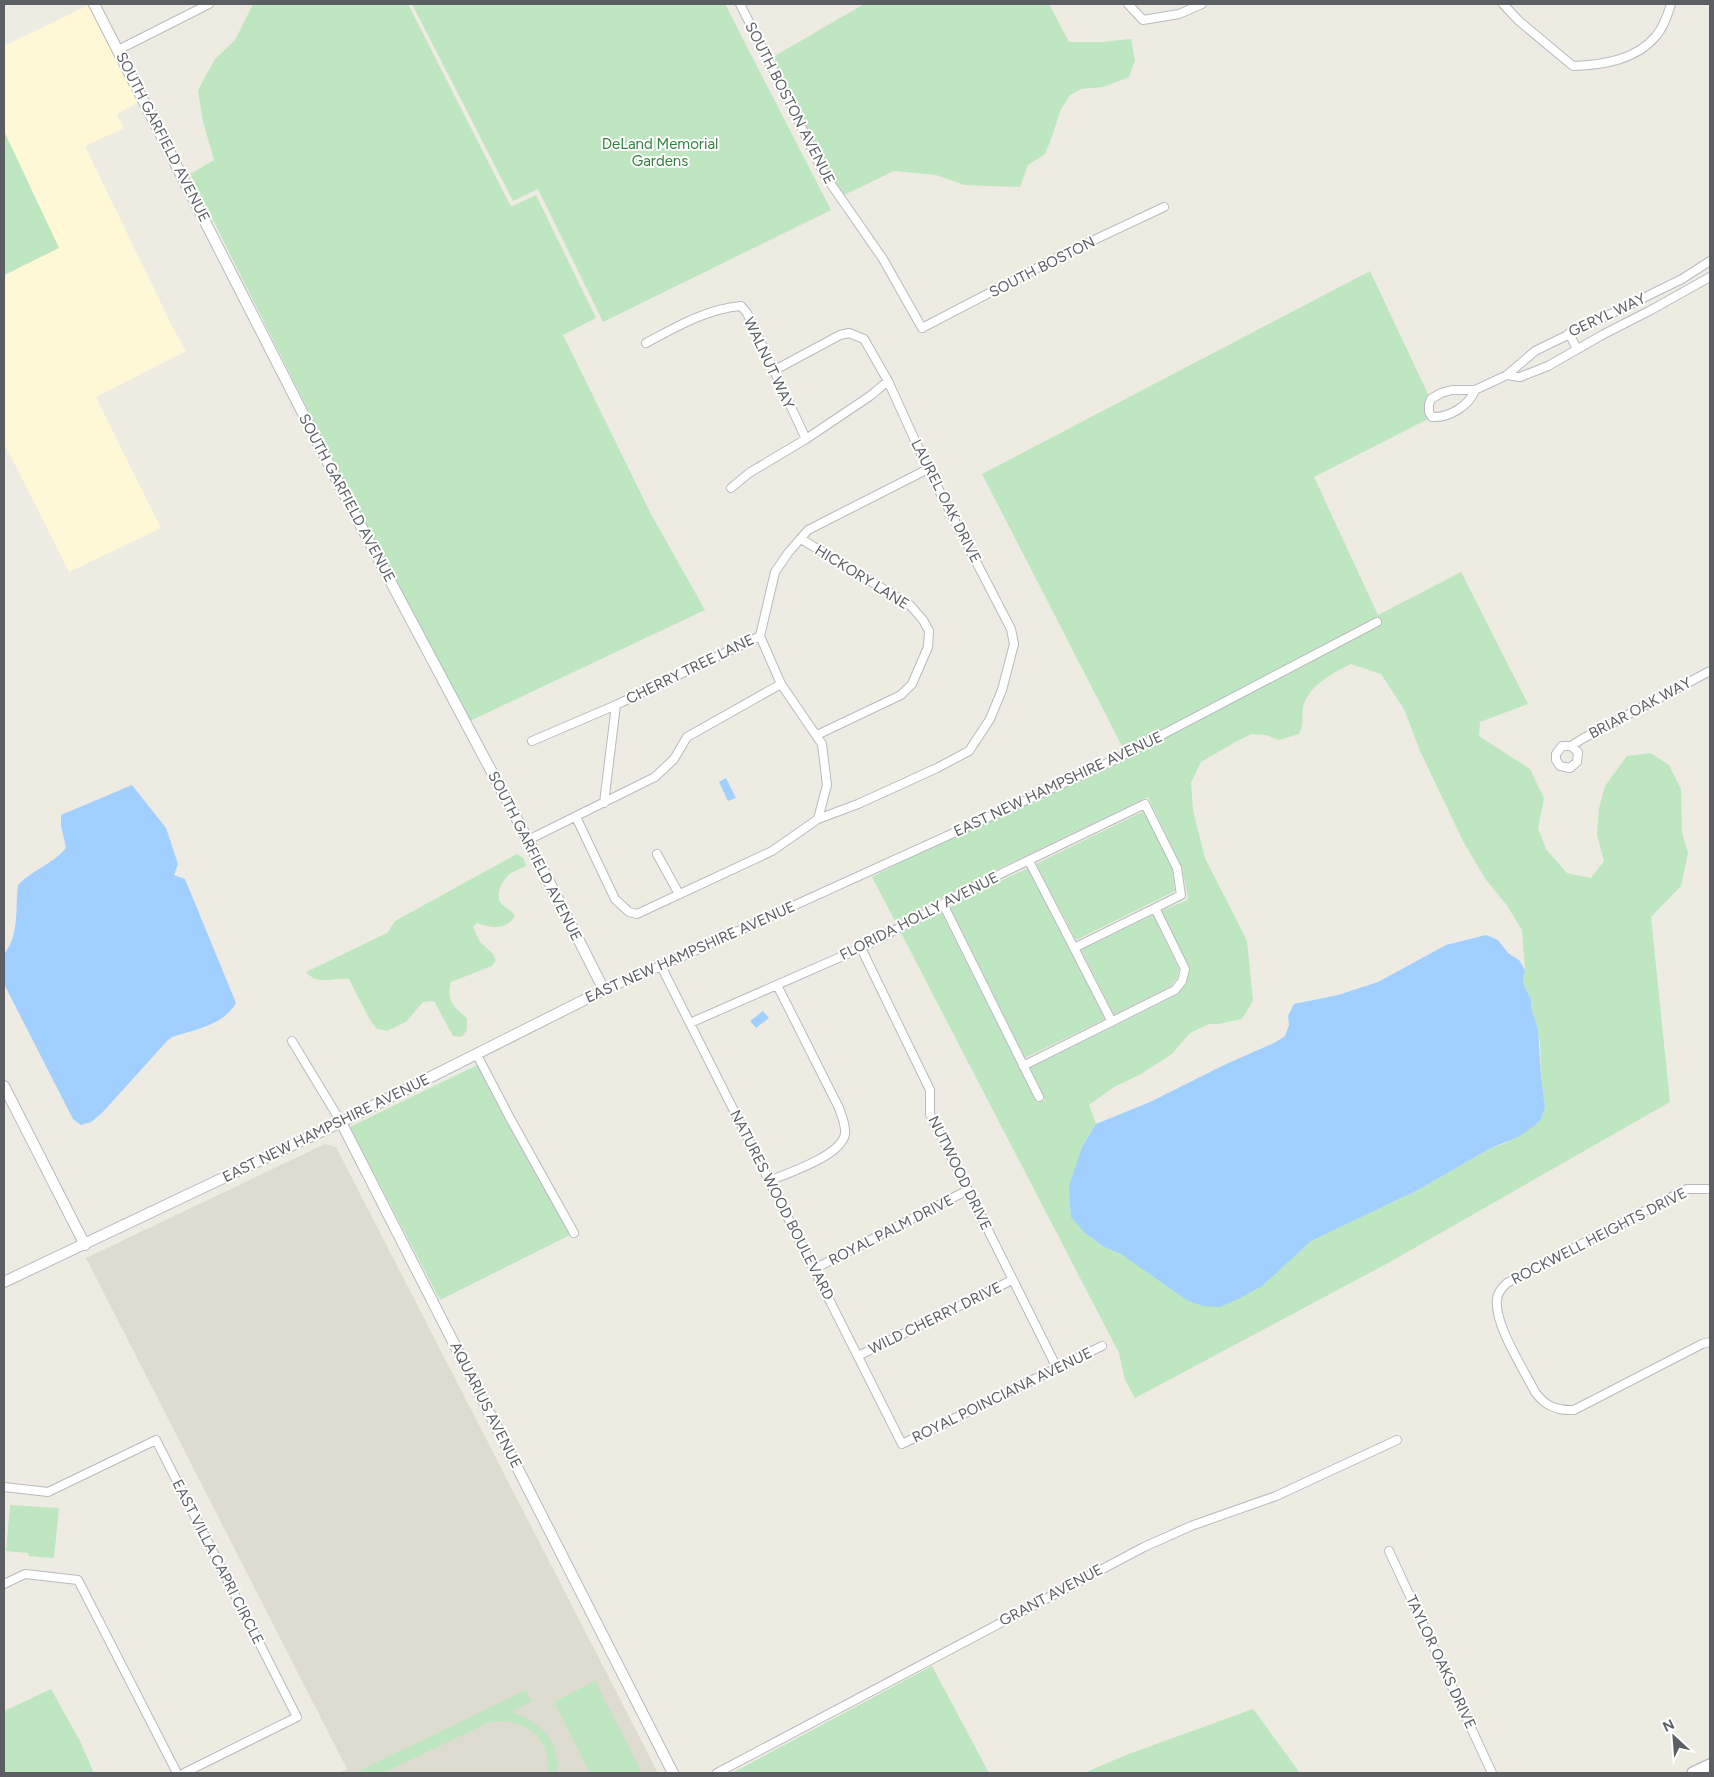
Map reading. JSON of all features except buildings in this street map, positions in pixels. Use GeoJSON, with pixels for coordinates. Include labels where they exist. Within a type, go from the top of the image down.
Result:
{"type":"FeatureCollection","features":[{"type":"Feature","properties":{"kind":"main road"},"geometry":{"type":"LineString","coordinates":[[1693,1773],[1710,1765]]}},
{"type":"Feature","properties":{"kind":"street","name":"SOUTH GARFIELD AVENUE"},"geometry":{"type":"LineString","coordinates":[[94,4],[344,494],[528,840],[604,990]]}},
{"type":"Feature","properties":{"kind":"street"},"geometry":{"type":"LineString","coordinates":[[118,50],[209,4]]}},
{"type":"Feature","properties":{"kind":"street","name":"SOUTH BOSTON AVENUE"},"geometry":{"type":"LineString","coordinates":[[740,4],[824,174],[883,259],[922,328]]}},
{"type":"Feature","properties":{"kind":"street"},"geometry":{"type":"LineString","coordinates":[[1128,4],[1143,20],[1179,14],[1202,4]]}},
{"type":"Feature","properties":{"kind":"street"},"geometry":{"type":"LineString","coordinates":[[1503,4],[1519,21],[1573,66],[1596,65],[1634,54],[1657,36],[1671,4]]}},
{"type":"Feature","properties":{"kind":"street","name":"SOUTH BOSTON"},"geometry":{"type":"LineString","coordinates":[[922,328],[1062,255],[1164,207]]}},
{"type":"Feature","properties":{"kind":"street","name":"GERYL WAY"},"geometry":{"type":"LineString","coordinates":[[1475,390],[1472,398],[1456,410],[1440,418],[1432,417],[1429,412],[1428,404],[1431,399],[1441,393],[1452,390],[1475,390],[1507,375],[1535,351],[1686,277],[1710,261]]}},
{"type":"Feature","properties":{"kind":"street"},"geometry":{"type":"LineString","coordinates":[[1686,277],[1691,287]]}},
{"type":"Feature","properties":{"kind":"street","name":"GERYL WAY"},"geometry":{"type":"LineString","coordinates":[[1507,375],[1520,377],[1548,366],[1710,277]]}},
{"type":"Feature","properties":{"kind":"street","name":"WALNUT WAY"},"geometry":{"type":"LineString","coordinates":[[646,344],[682,324],[724,308],[741,306],[747,313],[806,439]]}},
{"type":"Feature","properties":{"kind":"street","name":"LAUREL OAK DRIVE"},"geometry":{"type":"LineString","coordinates":[[576,817],[615,898],[629,912],[637,914],[772,851],[818,819],[858,804],[937,768],[969,751],[990,719],[1002,690],[1014,644],[1012,629],[928,470],[888,381],[864,339],[849,333],[840,335],[773,371]]}},
{"type":"Feature","properties":{"kind":"street"},"geometry":{"type":"LineString","coordinates":[[1569,333],[1577,349]]}},
{"type":"Feature","properties":{"kind":"street"},"geometry":{"type":"LineString","coordinates":[[731,488],[749,473],[806,439],[870,396],[888,381]]}},
{"type":"Feature","properties":{"kind":"street","name":"CHERRY TREE LANE"},"geometry":{"type":"LineString","coordinates":[[604,803],[616,705],[760,636],[775,572],[788,553],[808,530],[928,470]]}},
{"type":"Feature","properties":{"kind":"street","name":"HICKORY LANE"},"geometry":{"type":"LineString","coordinates":[[801,539],[910,605],[924,620],[929,631],[928,647],[912,684],[901,696],[817,735]]}},
{"type":"Feature","properties":{"kind":"street","name":"EAST NEW HAMPSHIRE AVENUE"},"geometry":{"type":"LineString","coordinates":[[4,1282],[341,1122],[604,990],[661,966],[1112,761],[1376,622]]}},
{"type":"Feature","properties":{"kind":"street"},"geometry":{"type":"LineString","coordinates":[[760,636],[781,684],[822,744],[826,785],[818,819]]}},
{"type":"Feature","properties":{"kind":"street","name":"BRIAR OAK WAY"},"geometry":{"type":"LineString","coordinates":[[1571,746],[1582,738],[1710,671]]}},
{"type":"Feature","properties":{"kind":"street"},"geometry":{"type":"LineString","coordinates":[[528,840],[655,777],[674,759],[687,737],[781,684]]}},
{"type":"Feature","properties":{"kind":"street"},"geometry":{"type":"LineString","coordinates":[[532,741],[616,705]]}},
{"type":"Feature","properties":{"kind":"street","name":"FLORIDA HOLLY AVENUE"},"geometry":{"type":"LineString","coordinates":[[690,1023],[861,948],[961,893],[1146,804],[1177,868],[1181,895],[1155,908]]}},
{"type":"Feature","properties":{"kind":"street"},"geometry":{"type":"LineString","coordinates":[[657,854],[679,894]]}},
{"type":"Feature","properties":{"kind":"street"},"geometry":{"type":"LineString","coordinates":[[1030,861],[1112,1022]]}},
{"type":"Feature","properties":{"kind":"street"},"geometry":{"type":"LineString","coordinates":[[943,904],[1039,1097]]}},
{"type":"Feature","properties":{"kind":"street"},"geometry":{"type":"LineString","coordinates":[[1023,1066],[1175,990],[1182,981],[1185,969],[1155,908],[1074,948]]}},
{"type":"Feature","properties":{"kind":"street","name":"NUTWOOD DRIVE"},"geometry":{"type":"LineString","coordinates":[[861,948],[930,1090],[930,1114],[1057,1368]]}},
{"type":"Feature","properties":{"kind":"street","name":"NATURES WOOD BOULEVARD"},"geometry":{"type":"LineString","coordinates":[[661,966],[902,1444]]}},
{"type":"Feature","properties":{"kind":"street"},"geometry":{"type":"LineString","coordinates":[[769,1181],[825,1156],[841,1144],[845,1126],[839,1108],[777,986]]}},
{"type":"Feature","properties":{"kind":"street","name":"AQUARIUS AVENUE"},"geometry":{"type":"LineString","coordinates":[[292,1041],[341,1122],[673,1773]]}},
{"type":"Feature","properties":{"kind":"street"},"geometry":{"type":"LineString","coordinates":[[477,1055],[574,1233]]}},
{"type":"Feature","properties":{"kind":"street"},"geometry":{"type":"LineString","coordinates":[[4,1086],[84,1245]]}},
{"type":"Feature","properties":{"kind":"street","name":"ROCKWELL HEIGHTS DRIVE"},"geometry":{"type":"LineString","coordinates":[[1710,1189],[1687,1189],[1506,1283],[1497,1299],[1499,1322],[1535,1392],[1542,1402],[1563,1411],[1574,1410],[1710,1342]]}},
{"type":"Feature","properties":{"kind":"street","name":"ROYAL PALM DRIVE"},"geometry":{"type":"LineString","coordinates":[[814,1269],[968,1190]]}},
{"type":"Feature","properties":{"kind":"street","name":"WILD CHERRY DRIVE"},"geometry":{"type":"LineString","coordinates":[[858,1356],[1012,1280]]}},
{"type":"Feature","properties":{"kind":"street","name":"ROYAL POINCIANA AVENUE"},"geometry":{"type":"LineString","coordinates":[[902,1444],[1102,1346]]}},
{"type":"Feature","properties":{"kind":"street","name":"EAST VILLA CAPRI CIRCLE"},"geometry":{"type":"LineString","coordinates":[[4,1487],[48,1492],[156,1440],[297,1717],[184,1773]]}},
{"type":"Feature","properties":{"kind":"street","name":"GRANT AVENUE"},"geometry":{"type":"LineString","coordinates":[[717,1773],[1144,1547],[1191,1526],[1276,1496],[1397,1440]]}},
{"type":"Feature","properties":{"kind":"street","name":"TAYLOR OAKS DRIVE"},"geometry":{"type":"LineString","coordinates":[[1389,1551],[1492,1773]]}},
{"type":"Feature","properties":{"kind":"street"},"geometry":{"type":"LineString","coordinates":[[4,1584],[25,1574],[78,1580],[177,1773]]}},
{"type":"Feature","properties":{"kind":"shaded area"},"geometry":{"type":"Polygon","coordinates":[[[89,5],[139,102],[117,114],[124,128],[85,146],[186,351],[96,397],[161,528],[69,572],[6,447],[4,447],[4,276],[58,247],[4,131],[4,46],[89,5]]]}},
{"type":"Feature","properties":{"kind":"shaded area"},"geometry":{"type":"Polygon","coordinates":[[[325,1144],[336,1147],[658,1773],[339,1773],[347,1769],[86,1258],[325,1144]]]}},
{"type":"Feature","properties":{"kind":"green space"},"geometry":{"type":"Polygon","coordinates":[[[253,4],[408,4],[509,203],[512,206],[536,195],[596,318],[563,335],[651,514],[705,610],[470,721],[359,512],[190,174],[214,160],[203,122],[198,90],[215,59],[235,40],[253,4]]]}},
{"type":"Feature","properties":{"kind":"green space","name":"DeLand Memorial Gardens"},"geometry":{"type":"Polygon","coordinates":[[[412,4],[725,4],[831,210],[603,322],[538,189],[513,201],[412,4]]]}},
{"type":"Feature","properties":{"kind":"green space"},"geometry":{"type":"Polygon","coordinates":[[[864,4],[1049,4],[1069,42],[1101,42],[1131,39],[1135,60],[1129,77],[1103,87],[1081,89],[1070,95],[1060,111],[1045,154],[1028,165],[1020,187],[964,185],[936,175],[894,171],[844,195],[828,171],[773,57],[864,4]]]}},
{"type":"Feature","properties":{"kind":"green space"},"geometry":{"type":"Polygon","coordinates":[[[4,131],[59,248],[4,275],[4,131]]]}},
{"type":"Feature","properties":{"kind":"green space"},"geometry":{"type":"Polygon","coordinates":[[[1370,271],[1428,394],[1424,407],[1428,419],[1314,477],[1378,615],[1461,572],[1528,704],[1480,722],[1479,736],[1530,769],[1544,798],[1538,828],[1546,849],[1567,873],[1591,878],[1604,861],[1597,835],[1599,808],[1605,786],[1627,756],[1651,753],[1669,765],[1681,789],[1682,832],[1688,853],[1681,886],[1651,917],[1670,1102],[1388,1263],[1135,1398],[1125,1380],[1119,1353],[901,933],[941,912],[1037,1103],[1045,1100],[1030,1068],[1177,995],[1187,983],[1189,967],[1161,911],[1187,900],[1182,868],[1148,797],[959,888],[896,923],[872,877],[1124,750],[982,474],[1370,271]],[[1351,664],[1322,681],[1310,692],[1303,707],[1299,734],[1279,740],[1266,735],[1252,734],[1201,762],[1191,783],[1193,810],[1205,858],[1247,941],[1253,1001],[1242,1019],[1209,1024],[1190,1033],[1172,1054],[1141,1074],[1114,1087],[1089,1105],[1096,1124],[1082,1147],[1085,1233],[1104,1247],[1121,1254],[1138,1265],[1188,1301],[1291,1259],[1311,1241],[1418,1190],[1489,1149],[1506,1143],[1545,1107],[1541,1077],[1540,1043],[1531,1007],[1531,999],[1523,980],[1525,970],[1522,930],[1506,904],[1486,880],[1463,841],[1420,751],[1404,709],[1381,674],[1351,664]]]}},
{"type":"Feature","properties":{"kind":"green space"},"geometry":{"type":"Polygon","coordinates":[[[1144,811],[1172,869],[1175,891],[1076,940],[1036,864],[1144,811]]]}},
{"type":"Feature","properties":{"kind":"green space"},"geometry":{"type":"Polygon","coordinates":[[[517,854],[524,859],[526,866],[508,875],[501,886],[499,894],[500,902],[515,916],[503,926],[493,927],[477,923],[473,927],[480,942],[493,954],[496,960],[492,966],[451,982],[449,994],[452,1003],[467,1018],[467,1030],[462,1037],[453,1036],[434,1001],[423,1002],[406,1022],[387,1031],[377,1029],[370,1020],[349,979],[320,980],[315,979],[306,972],[387,933],[395,921],[517,854]]]}},
{"type":"Feature","properties":{"kind":"green space"},"geometry":{"type":"Polygon","coordinates":[[[1028,868],[1105,1019],[1025,1058],[950,907],[964,898],[1028,868]]]}},
{"type":"Feature","properties":{"kind":"green space"},"geometry":{"type":"Polygon","coordinates":[[[1153,915],[1179,969],[1177,978],[1171,986],[1114,1015],[1081,950],[1153,915]]]}},
{"type":"Feature","properties":{"kind":"green space"},"geometry":{"type":"Polygon","coordinates":[[[477,1065],[507,1123],[570,1235],[440,1300],[350,1127],[477,1065]]]}},
{"type":"Feature","properties":{"kind":"green space"},"geometry":{"type":"Polygon","coordinates":[[[10,1505],[59,1508],[54,1558],[29,1556],[28,1553],[6,1551],[10,1505]]]}},
{"type":"Feature","properties":{"kind":"green space"},"geometry":{"type":"Polygon","coordinates":[[[932,1666],[989,1773],[732,1773],[932,1666]]]}},
{"type":"Feature","properties":{"kind":"green space"},"geometry":{"type":"Polygon","coordinates":[[[595,1681],[642,1773],[590,1773],[554,1702],[595,1681]]]}},
{"type":"Feature","properties":{"kind":"green space"},"geometry":{"type":"Polygon","coordinates":[[[51,1689],[80,1741],[94,1773],[4,1773],[4,1711],[51,1689]]]}},
{"type":"Feature","properties":{"kind":"green space"},"geometry":{"type":"Polygon","coordinates":[[[526,1690],[532,1701],[511,1712],[531,1721],[546,1734],[552,1742],[555,1752],[557,1773],[548,1773],[548,1760],[545,1749],[540,1739],[532,1731],[512,1722],[500,1721],[487,1723],[383,1773],[355,1773],[526,1690]]]}},
{"type":"Feature","properties":{"kind":"green space"},"geometry":{"type":"Polygon","coordinates":[[[1253,1709],[1300,1773],[1084,1773],[1126,1755],[1253,1709]]]}},
{"type":"Feature","properties":{"kind":"water"},"geometry":{"type":"Polygon","coordinates":[[[726,778],[736,798],[728,801],[719,782],[726,778]]]}},
{"type":"Feature","properties":{"kind":"water"},"geometry":{"type":"Polygon","coordinates":[[[132,785],[166,828],[178,864],[174,875],[185,879],[236,1003],[224,1017],[216,1022],[172,1037],[102,1113],[91,1122],[81,1125],[73,1119],[4,984],[4,954],[9,947],[15,930],[18,885],[61,854],[66,848],[61,815],[132,785]]]}},
{"type":"Feature","properties":{"kind":"water"},"geometry":{"type":"Polygon","coordinates":[[[1486,935],[1498,940],[1508,953],[1519,960],[1525,970],[1523,980],[1531,999],[1531,1007],[1538,1030],[1545,1107],[1540,1121],[1520,1136],[1489,1149],[1418,1190],[1311,1241],[1262,1286],[1220,1307],[1204,1306],[1188,1301],[1121,1254],[1104,1247],[1085,1233],[1071,1217],[1069,1186],[1082,1147],[1096,1124],[1150,1102],[1224,1065],[1276,1042],[1285,1036],[1289,1025],[1288,1016],[1294,1004],[1338,995],[1378,982],[1446,945],[1486,935]]]}},
{"type":"Feature","properties":{"kind":"water"},"geometry":{"type":"Polygon","coordinates":[[[763,1011],[769,1018],[756,1028],[750,1021],[763,1011]]]}}]}
